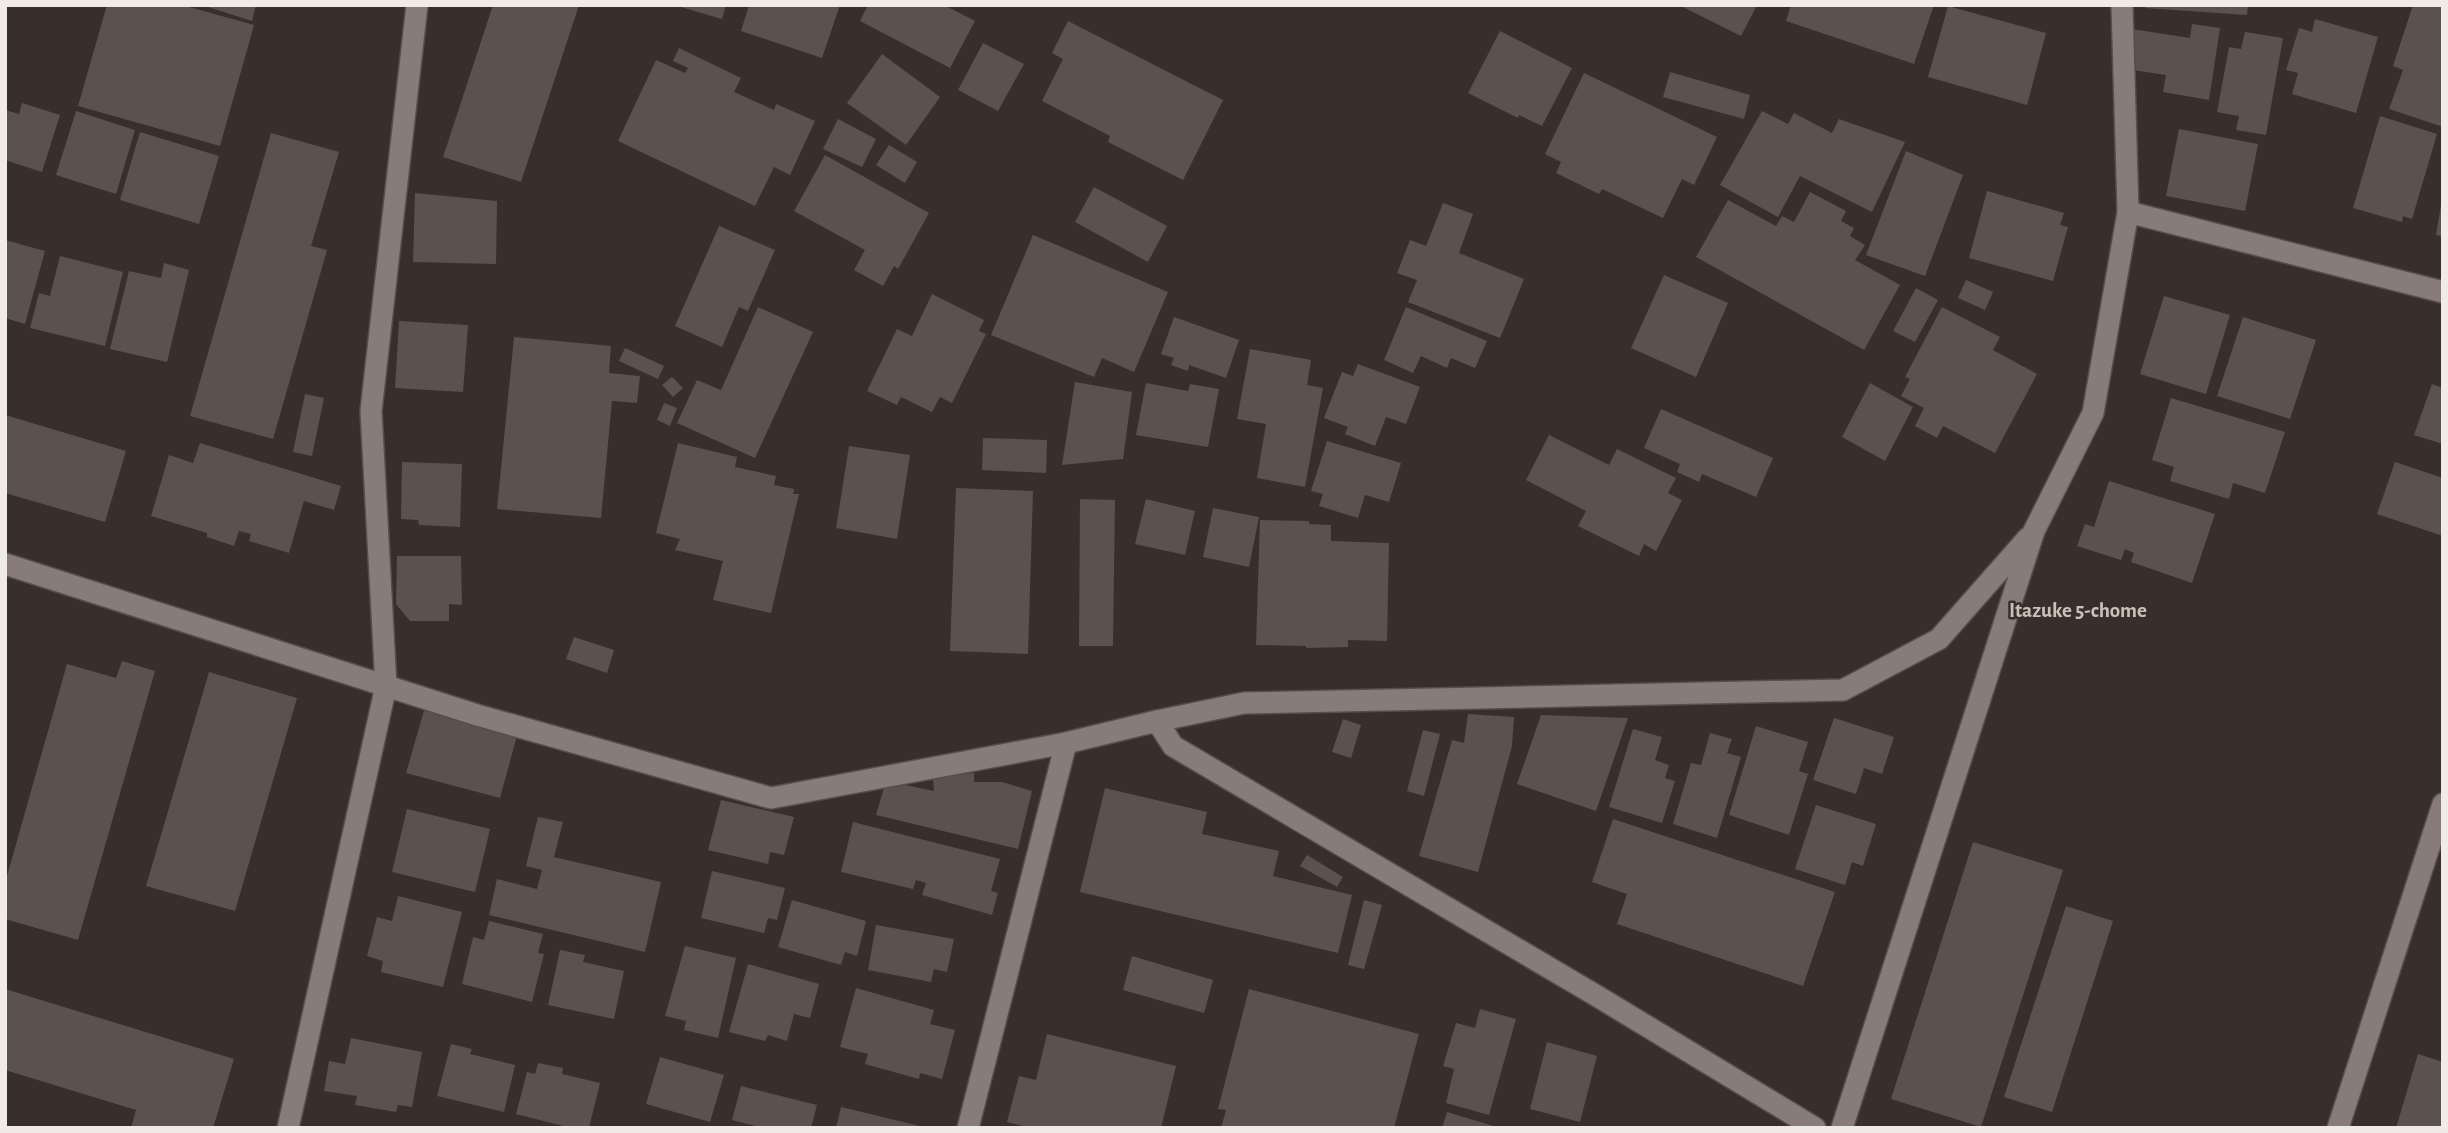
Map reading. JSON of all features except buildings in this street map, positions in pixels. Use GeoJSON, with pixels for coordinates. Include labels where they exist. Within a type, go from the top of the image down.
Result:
{"type":"FeatureCollection","features":[{"type":"Feature","properties":{"kind":"street"},"geometry":{"type":"LineString","coordinates":[[288,1128],[386,686],[371,411],[417,5]]}},
{"type":"Feature","properties":{"kind":"street"},"geometry":{"type":"LineString","coordinates":[[1842,1128],[2034,531],[2093,413],[2129,212],[2122,5]]}},
{"type":"Feature","properties":{"kind":"street"},"geometry":{"type":"LineString","coordinates":[[2129,212],[2443,292]]}},
{"type":"Feature","properties":{"kind":"street"},"geometry":{"type":"LineString","coordinates":[[5,564],[477,715],[771,798],[1066,743],[1244,703],[1843,690],[1938,639],[2034,531]]}},
{"type":"Feature","properties":{"kind":"street"},"geometry":{"type":"LineString","coordinates":[[1157,721],[1172,746],[1586,989],[1815,1128]]}},
{"type":"Feature","properties":{"kind":"street"},"geometry":{"type":"LineString","coordinates":[[968,1128],[1066,743]]}},
{"type":"Feature","properties":{"kind":"street"},"geometry":{"type":"LineString","coordinates":[[2338,1128],[2443,804]]}},
{"type":"Feature","properties":{"kind":"district","name":"Itazuke 5-chome"},"geometry":{"type":"Point","coordinates":[2078,610]}}]}
